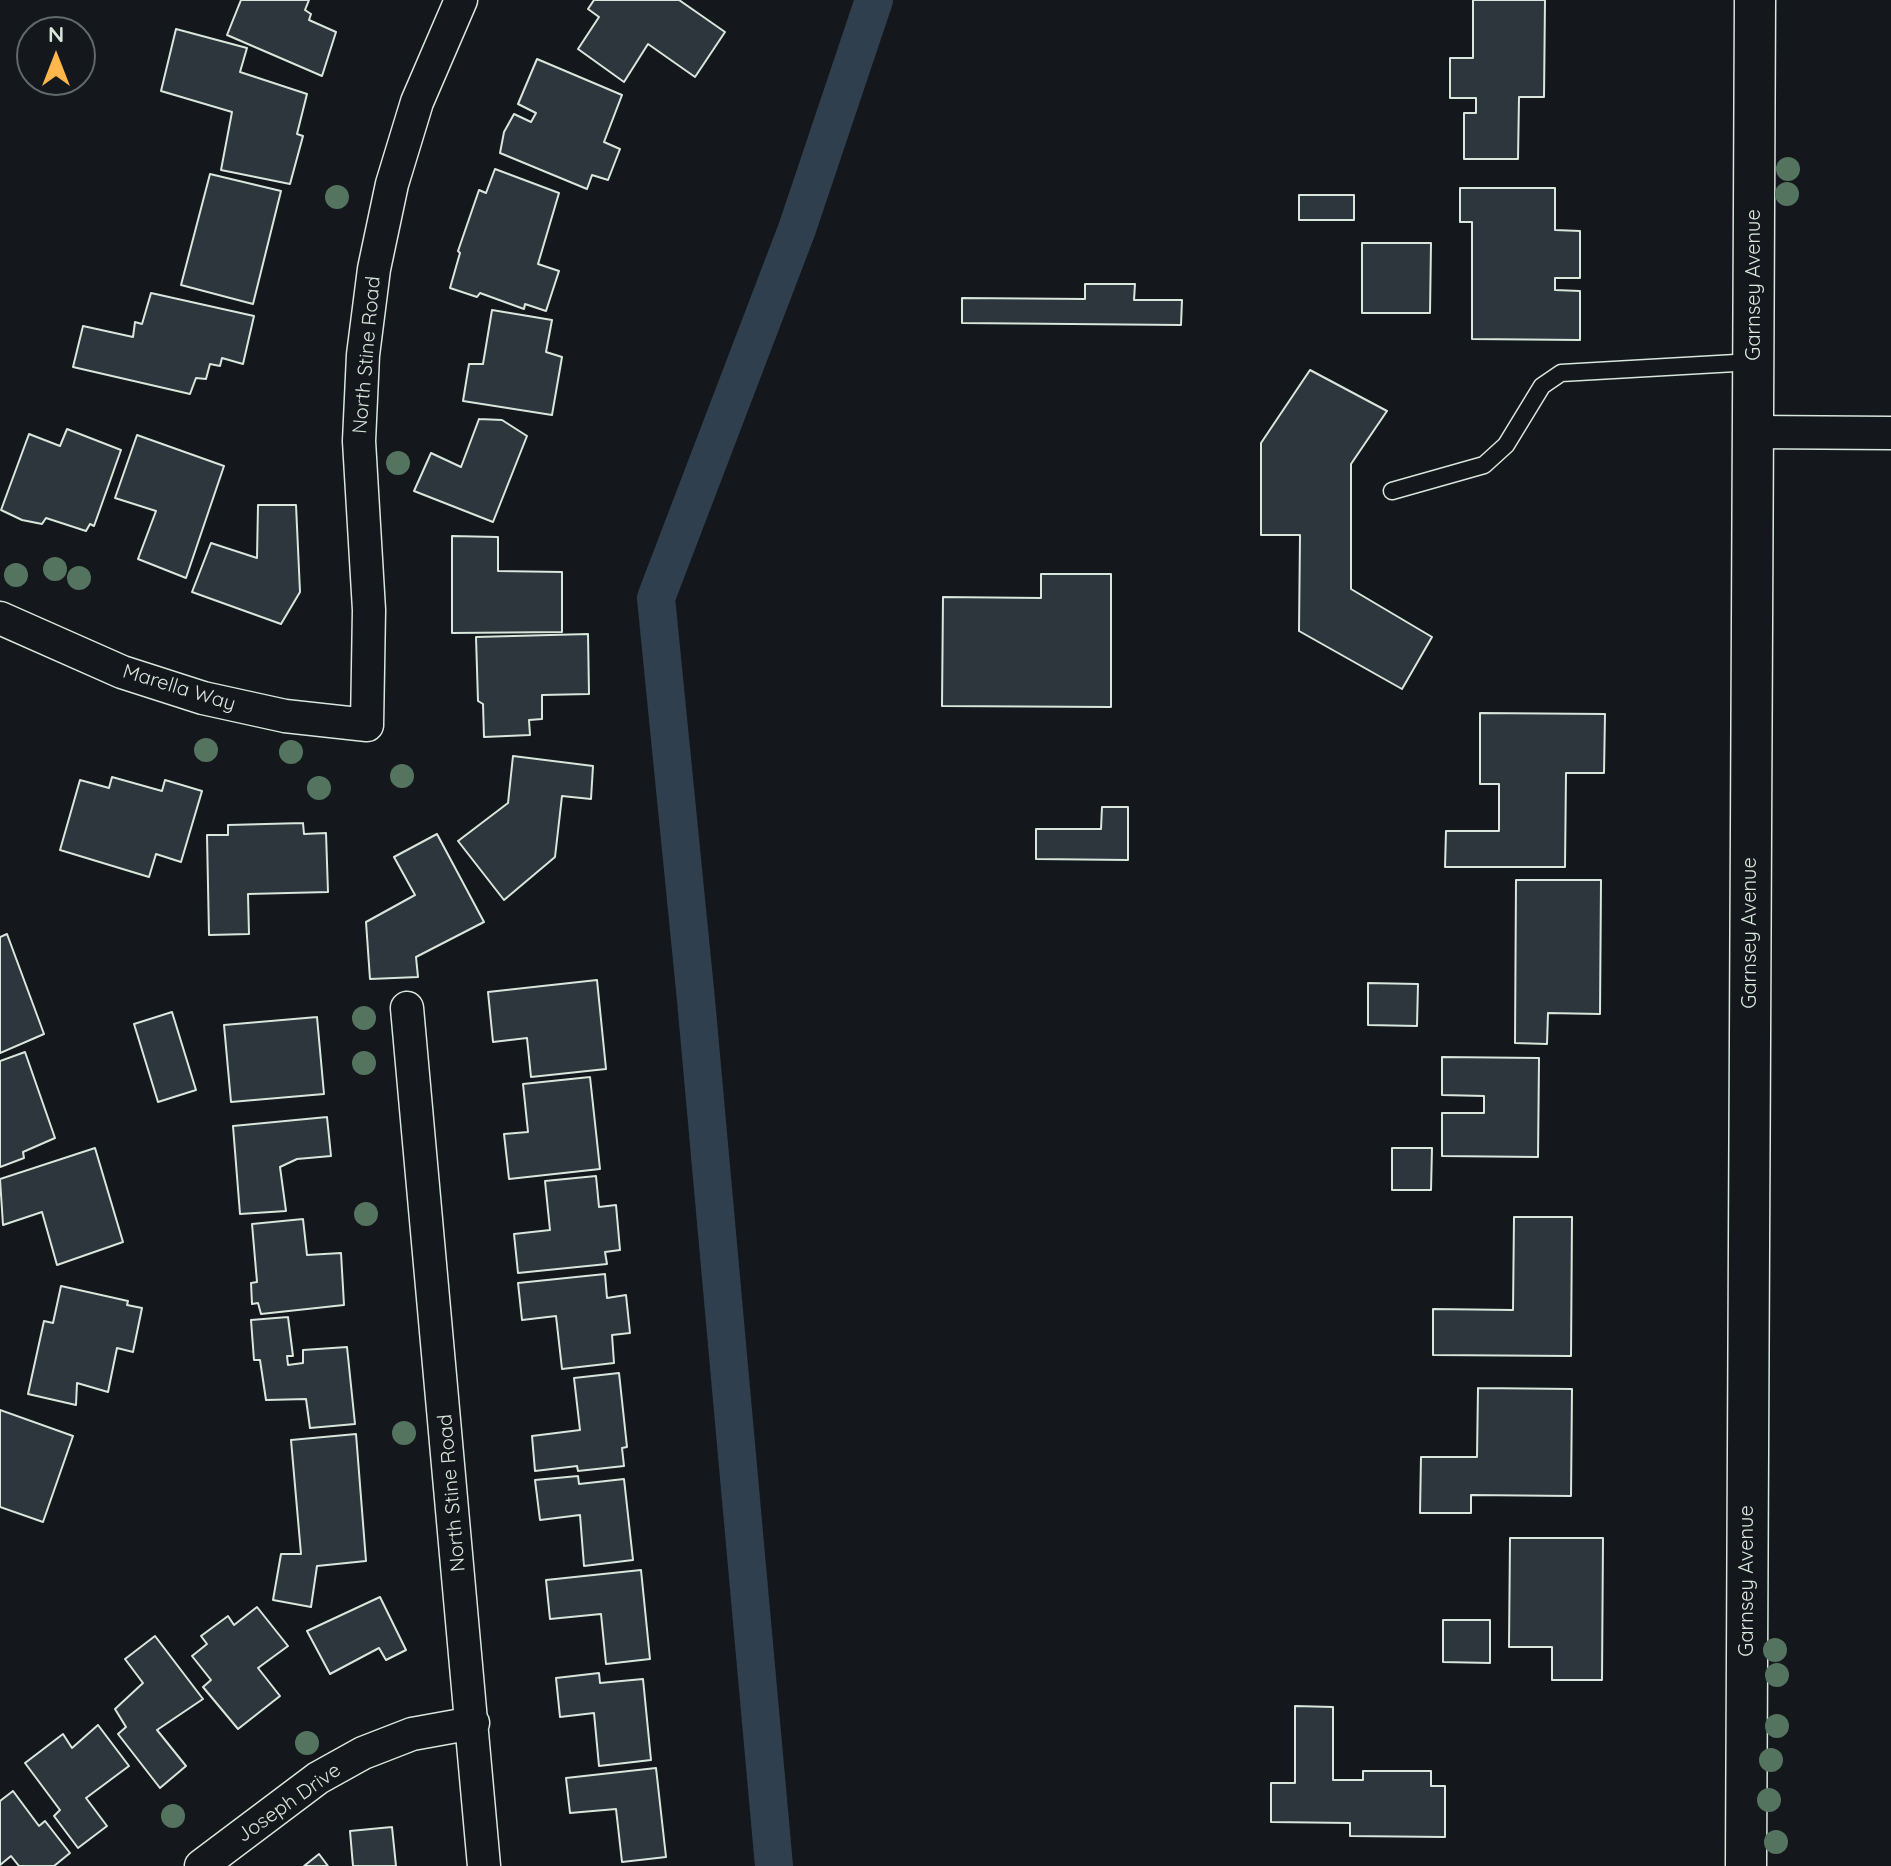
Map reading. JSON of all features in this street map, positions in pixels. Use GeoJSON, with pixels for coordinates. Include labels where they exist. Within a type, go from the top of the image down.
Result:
{"type":"FeatureCollection","features":[{"type":"Feature","properties":{"kind":"street","name":"North Stine Road"},"geometry":{"type":"LineString","coordinates":[[367,725],[369,610],[359,441],[363,355],[374,269],[392,184],[417,102],[461,0]]}},
{"type":"Feature","properties":{"kind":"street","name":"Garnsey Avenue"},"geometry":{"type":"LineString","coordinates":[[1746,1866],[1755,0]]}},
{"type":"Feature","properties":{"kind":"street"},"geometry":{"type":"LineString","coordinates":[[1753,432],[1891,433]]}},
{"type":"Feature","properties":{"kind":"street","name":"Marella Way"},"geometry":{"type":"LineString","coordinates":[[0,618],[122,672],[203,698],[285,716],[367,725]]}},
{"type":"Feature","properties":{"kind":"street","name":"North Stine Road"},"geometry":{"type":"LineString","coordinates":[[407,1008],[484,1866]]}},
{"type":"Feature","properties":{"kind":"street","name":"Joseph Drive"},"geometry":{"type":"LineString","coordinates":[[201,1866],[318,1778],[363,1753],[412,1734],[473,1723]]}},
{"type":"Feature","properties":{"kind":"lane"},"geometry":{"type":"LineString","coordinates":[[1392,491],[1484,465],[1506,445],[1542,386],[1561,373],[1753,362]]}},
{"type":"Feature","properties":{"kind":"building"},"geometry":{"type":"Polygon","coordinates":[[[241,0],[309,0],[305,10],[311,14],[309,20],[336,32],[322,76],[227,35],[241,0]]]}},
{"type":"Feature","properties":{"kind":"building"},"geometry":{"type":"Polygon","coordinates":[[[594,0],[679,0],[725,32],[695,77],[648,44],[624,82],[578,49],[599,17],[588,9],[594,0]]]}},
{"type":"Feature","properties":{"kind":"building"},"geometry":{"type":"Polygon","coordinates":[[[1473,0],[1545,0],[1544,97],[1519,97],[1518,159],[1464,159],[1464,113],[1476,113],[1476,98],[1450,98],[1450,58],[1473,58],[1473,0]]]}},
{"type":"Feature","properties":{"kind":"building"},"geometry":{"type":"Polygon","coordinates":[[[176,29],[247,48],[240,72],[307,94],[297,134],[303,136],[290,184],[221,170],[232,112],[161,91],[176,29]]]}},
{"type":"Feature","properties":{"kind":"building"},"geometry":{"type":"Polygon","coordinates":[[[537,59],[622,95],[604,142],[620,149],[608,180],[592,175],[587,189],[500,153],[504,132],[514,114],[531,122],[536,113],[518,104],[537,59]]]}},
{"type":"Feature","properties":{"kind":"building"},"geometry":{"type":"Polygon","coordinates":[[[495,169],[559,193],[538,264],[559,271],[546,311],[525,304],[524,309],[480,293],[477,297],[450,288],[458,251],[479,190],[486,193],[495,169]]]}},
{"type":"Feature","properties":{"kind":"building"},"geometry":{"type":"Polygon","coordinates":[[[210,174],[281,191],[253,304],[181,285],[210,174]]]}},
{"type":"Feature","properties":{"kind":"building"},"geometry":{"type":"Polygon","coordinates":[[[1460,188],[1555,188],[1555,230],[1580,231],[1580,278],[1555,278],[1555,290],[1580,291],[1580,340],[1472,339],[1472,222],[1460,222],[1460,188]]]}},
{"type":"Feature","properties":{"kind":"building"},"geometry":{"type":"Polygon","coordinates":[[[1299,195],[1354,195],[1354,220],[1299,220],[1299,195]]]}},
{"type":"Feature","properties":{"kind":"building"},"geometry":{"type":"Polygon","coordinates":[[[1362,243],[1431,243],[1430,313],[1362,313],[1362,243]]]}},
{"type":"Feature","properties":{"kind":"building"},"geometry":{"type":"Polygon","coordinates":[[[1085,284],[1135,284],[1134,300],[1182,300],[1181,325],[962,323],[962,298],[1085,299],[1085,284]]]}},
{"type":"Feature","properties":{"kind":"building"},"geometry":{"type":"Polygon","coordinates":[[[151,293],[254,316],[243,364],[222,358],[220,366],[210,364],[206,379],[196,378],[190,394],[73,367],[83,326],[133,337],[135,322],[142,324],[151,293]]]}},
{"type":"Feature","properties":{"kind":"building"},"geometry":{"type":"Polygon","coordinates":[[[492,310],[552,320],[546,352],[562,357],[552,415],[463,401],[469,364],[483,364],[492,310]]]}},
{"type":"Feature","properties":{"kind":"building"},"geometry":{"type":"Polygon","coordinates":[[[1310,370],[1387,411],[1351,464],[1351,589],[1432,637],[1402,689],[1299,631],[1300,535],[1261,535],[1261,443],[1310,370]]]}},
{"type":"Feature","properties":{"kind":"building"},"geometry":{"type":"Polygon","coordinates":[[[479,419],[502,420],[527,436],[493,522],[414,491],[431,453],[461,467],[479,419]]]}},
{"type":"Feature","properties":{"kind":"building"},"geometry":{"type":"Polygon","coordinates":[[[67,429],[121,450],[94,526],[90,524],[86,531],[46,518],[42,524],[22,520],[1,510],[29,434],[60,446],[67,429]]]}},
{"type":"Feature","properties":{"kind":"building"},"geometry":{"type":"Polygon","coordinates":[[[137,435],[224,466],[186,578],[138,559],[156,511],[115,498],[137,435]]]}},
{"type":"Feature","properties":{"kind":"building"},"geometry":{"type":"Polygon","coordinates":[[[258,505],[296,505],[300,592],[281,624],[192,592],[211,543],[257,558],[258,505]]]}},
{"type":"Feature","properties":{"kind":"building"},"geometry":{"type":"Polygon","coordinates":[[[452,536],[498,537],[498,571],[562,572],[562,632],[452,633],[452,536]]]}},
{"type":"Feature","properties":{"kind":"building"},"geometry":{"type":"Polygon","coordinates":[[[1041,574],[1111,574],[1111,707],[942,706],[943,597],[1041,598],[1041,574]]]}},
{"type":"Feature","properties":{"kind":"building"},"geometry":{"type":"Polygon","coordinates":[[[588,634],[589,694],[542,695],[542,719],[529,720],[530,735],[484,737],[483,704],[478,701],[476,637],[588,634]]]}},
{"type":"Feature","properties":{"kind":"building"},"geometry":{"type":"Polygon","coordinates":[[[1480,713],[1605,714],[1604,773],[1566,773],[1565,867],[1445,867],[1446,831],[1499,831],[1499,784],[1480,784],[1480,713]]]}},
{"type":"Feature","properties":{"kind":"building"},"geometry":{"type":"Polygon","coordinates":[[[513,756],[593,766],[591,799],[562,796],[555,857],[504,900],[458,841],[508,803],[513,756]]]}},
{"type":"Feature","properties":{"kind":"building"},"geometry":{"type":"Polygon","coordinates":[[[112,777],[162,791],[165,780],[202,791],[181,862],[156,854],[149,877],[60,850],[80,780],[109,788],[112,777]]]}},
{"type":"Feature","properties":{"kind":"building"},"geometry":{"type":"Polygon","coordinates":[[[1102,807],[1128,807],[1128,860],[1036,859],[1036,829],[1101,829],[1102,807]]]}},
{"type":"Feature","properties":{"kind":"building"},"geometry":{"type":"Polygon","coordinates":[[[303,823],[304,834],[326,833],[328,892],[248,894],[249,934],[209,935],[207,835],[228,835],[228,825],[303,823]]]}},
{"type":"Feature","properties":{"kind":"building"},"geometry":{"type":"Polygon","coordinates":[[[437,834],[484,922],[416,957],[418,977],[370,979],[366,922],[415,895],[394,857],[437,834]]]}},
{"type":"Feature","properties":{"kind":"building"},"geometry":{"type":"Polygon","coordinates":[[[1516,880],[1601,880],[1600,1014],[1548,1013],[1547,1044],[1515,1043],[1516,880]]]}},
{"type":"Feature","properties":{"kind":"building"},"geometry":{"type":"Polygon","coordinates":[[[7,934],[44,1034],[0,1053],[0,937],[7,934]]]}},
{"type":"Feature","properties":{"kind":"building"},"geometry":{"type":"Polygon","coordinates":[[[597,980],[606,1069],[531,1077],[527,1038],[493,1042],[488,992],[597,980]]]}},
{"type":"Feature","properties":{"kind":"building"},"geometry":{"type":"Polygon","coordinates":[[[1368,983],[1418,984],[1417,1026],[1368,1025],[1368,983]]]}},
{"type":"Feature","properties":{"kind":"building"},"geometry":{"type":"Polygon","coordinates":[[[172,1012],[196,1090],[158,1102],[134,1024],[172,1012]]]}},
{"type":"Feature","properties":{"kind":"building"},"geometry":{"type":"Polygon","coordinates":[[[317,1017],[324,1094],[231,1102],[224,1025],[317,1017]]]}},
{"type":"Feature","properties":{"kind":"building"},"geometry":{"type":"Polygon","coordinates":[[[25,1052],[55,1138],[23,1152],[24,1158],[0,1167],[0,1061],[25,1052]]]}},
{"type":"Feature","properties":{"kind":"building"},"geometry":{"type":"Polygon","coordinates":[[[1442,1057],[1539,1058],[1538,1157],[1442,1156],[1442,1113],[1484,1113],[1484,1096],[1442,1095],[1442,1057]]]}},
{"type":"Feature","properties":{"kind":"building"},"geometry":{"type":"Polygon","coordinates":[[[590,1077],[600,1169],[509,1179],[504,1134],[528,1132],[523,1084],[590,1077]]]}},
{"type":"Feature","properties":{"kind":"building"},"geometry":{"type":"Polygon","coordinates":[[[327,1117],[331,1156],[297,1159],[280,1167],[286,1211],[240,1214],[233,1126],[327,1117]]]}},
{"type":"Feature","properties":{"kind":"building"},"geometry":{"type":"Polygon","coordinates":[[[95,1148],[123,1242],[57,1265],[42,1212],[3,1225],[0,1179],[95,1148]]]}},
{"type":"Feature","properties":{"kind":"building"},"geometry":{"type":"Polygon","coordinates":[[[1392,1148],[1432,1148],[1431,1190],[1392,1190],[1392,1148]]]}},
{"type":"Feature","properties":{"kind":"building"},"geometry":{"type":"Polygon","coordinates":[[[596,1176],[599,1207],[616,1205],[620,1250],[605,1252],[607,1264],[518,1273],[514,1234],[550,1230],[545,1181],[596,1176]]]}},
{"type":"Feature","properties":{"kind":"building"},"geometry":{"type":"Polygon","coordinates":[[[1514,1217],[1572,1217],[1571,1356],[1433,1355],[1433,1309],[1513,1310],[1514,1217]]]}},
{"type":"Feature","properties":{"kind":"building"},"geometry":{"type":"Polygon","coordinates":[[[303,1219],[307,1255],[341,1253],[344,1305],[261,1314],[258,1303],[252,1304],[251,1283],[257,1282],[252,1224],[303,1219]]]}},
{"type":"Feature","properties":{"kind":"building"},"geometry":{"type":"Polygon","coordinates":[[[605,1274],[607,1298],[626,1295],[630,1333],[612,1335],[614,1363],[562,1369],[556,1316],[522,1320],[518,1283],[605,1274]]]}},
{"type":"Feature","properties":{"kind":"building"},"geometry":{"type":"Polygon","coordinates":[[[61,1286],[128,1301],[127,1305],[142,1308],[133,1352],[117,1348],[108,1392],[77,1383],[76,1405],[28,1394],[44,1321],[53,1323],[61,1286]]]}},
{"type":"Feature","properties":{"kind":"building"},"geometry":{"type":"Polygon","coordinates":[[[288,1317],[293,1356],[287,1356],[288,1365],[303,1363],[303,1350],[347,1347],[355,1424],[310,1428],[306,1399],[266,1400],[260,1360],[254,1360],[251,1320],[288,1317]]]}},
{"type":"Feature","properties":{"kind":"building"},"geometry":{"type":"Polygon","coordinates":[[[619,1373],[627,1447],[622,1448],[624,1466],[578,1471],[577,1466],[535,1471],[532,1436],[580,1430],[574,1378],[619,1373]]]}},
{"type":"Feature","properties":{"kind":"building"},"geometry":{"type":"Polygon","coordinates":[[[1478,1388],[1572,1389],[1571,1496],[1471,1495],[1471,1513],[1420,1513],[1421,1457],[1477,1457],[1478,1388]]]}},
{"type":"Feature","properties":{"kind":"building"},"geometry":{"type":"Polygon","coordinates":[[[0,1410],[73,1436],[43,1522],[0,1507],[0,1410]]]}},
{"type":"Feature","properties":{"kind":"building"},"geometry":{"type":"Polygon","coordinates":[[[356,1434],[366,1561],[317,1566],[311,1607],[273,1600],[281,1554],[301,1554],[291,1440],[356,1434]]]}},
{"type":"Feature","properties":{"kind":"building"},"geometry":{"type":"Polygon","coordinates":[[[578,1476],[579,1484],[624,1479],[633,1560],[584,1566],[580,1515],[540,1520],[535,1480],[578,1476]]]}},
{"type":"Feature","properties":{"kind":"building"},"geometry":{"type":"Polygon","coordinates":[[[1510,1538],[1603,1538],[1602,1680],[1552,1680],[1552,1647],[1509,1647],[1510,1538]]]}},
{"type":"Feature","properties":{"kind":"building"},"geometry":{"type":"Polygon","coordinates":[[[641,1570],[650,1659],[606,1664],[601,1614],[550,1619],[546,1580],[641,1570]]]}},
{"type":"Feature","properties":{"kind":"building"},"geometry":{"type":"Polygon","coordinates":[[[380,1597],[406,1650],[386,1660],[379,1648],[330,1674],[307,1631],[380,1597]]]}},
{"type":"Feature","properties":{"kind":"building"},"geometry":{"type":"Polygon","coordinates":[[[257,1607],[288,1646],[258,1668],[280,1696],[238,1729],[203,1687],[211,1680],[192,1656],[207,1644],[201,1636],[228,1616],[234,1625],[257,1607]]]}},
{"type":"Feature","properties":{"kind":"building"},"geometry":{"type":"Polygon","coordinates":[[[1443,1620],[1490,1620],[1490,1663],[1443,1662],[1443,1620]]]}},
{"type":"Feature","properties":{"kind":"building"},"geometry":{"type":"Polygon","coordinates":[[[155,1636],[203,1699],[157,1730],[186,1766],[160,1788],[118,1734],[126,1727],[115,1709],[143,1683],[125,1659],[155,1636]]]}},
{"type":"Feature","properties":{"kind":"building"},"geometry":{"type":"Polygon","coordinates":[[[599,1673],[600,1683],[643,1679],[651,1760],[599,1766],[594,1713],[560,1717],[556,1678],[599,1673]]]}},
{"type":"Feature","properties":{"kind":"building"},"geometry":{"type":"Polygon","coordinates":[[[1295,1706],[1333,1707],[1333,1780],[1363,1780],[1363,1771],[1431,1771],[1431,1786],[1445,1786],[1445,1837],[1350,1836],[1350,1823],[1271,1822],[1271,1783],[1295,1783],[1295,1706]]]}},
{"type":"Feature","properties":{"kind":"building"},"geometry":{"type":"Polygon","coordinates":[[[98,1725],[129,1766],[86,1798],[107,1826],[78,1848],[54,1816],[60,1810],[25,1763],[63,1734],[72,1748],[98,1725]]]}},
{"type":"Feature","properties":{"kind":"building"},"geometry":{"type":"Polygon","coordinates":[[[656,1768],[666,1857],[622,1862],[616,1809],[570,1813],[566,1778],[656,1768]]]}},
{"type":"Feature","properties":{"kind":"building"},"geometry":{"type":"Polygon","coordinates":[[[13,1791],[39,1826],[45,1821],[70,1853],[54,1866],[19,1866],[11,1856],[0,1865],[0,1801],[13,1791]]]}},
{"type":"Feature","properties":{"kind":"building"},"geometry":{"type":"Polygon","coordinates":[[[392,1827],[396,1866],[353,1866],[350,1831],[392,1827]]]}},
{"type":"Feature","properties":{"kind":"building"},"geometry":{"type":"Polygon","coordinates":[[[319,1854],[328,1866],[304,1866],[319,1854]]]}},
{"type":"Feature","properties":{"kind":"waterway"},"geometry":{"type":"LineString","coordinates":[[774,1866],[696,1000],[656,598],[797,229],[874,0]]}}]}
